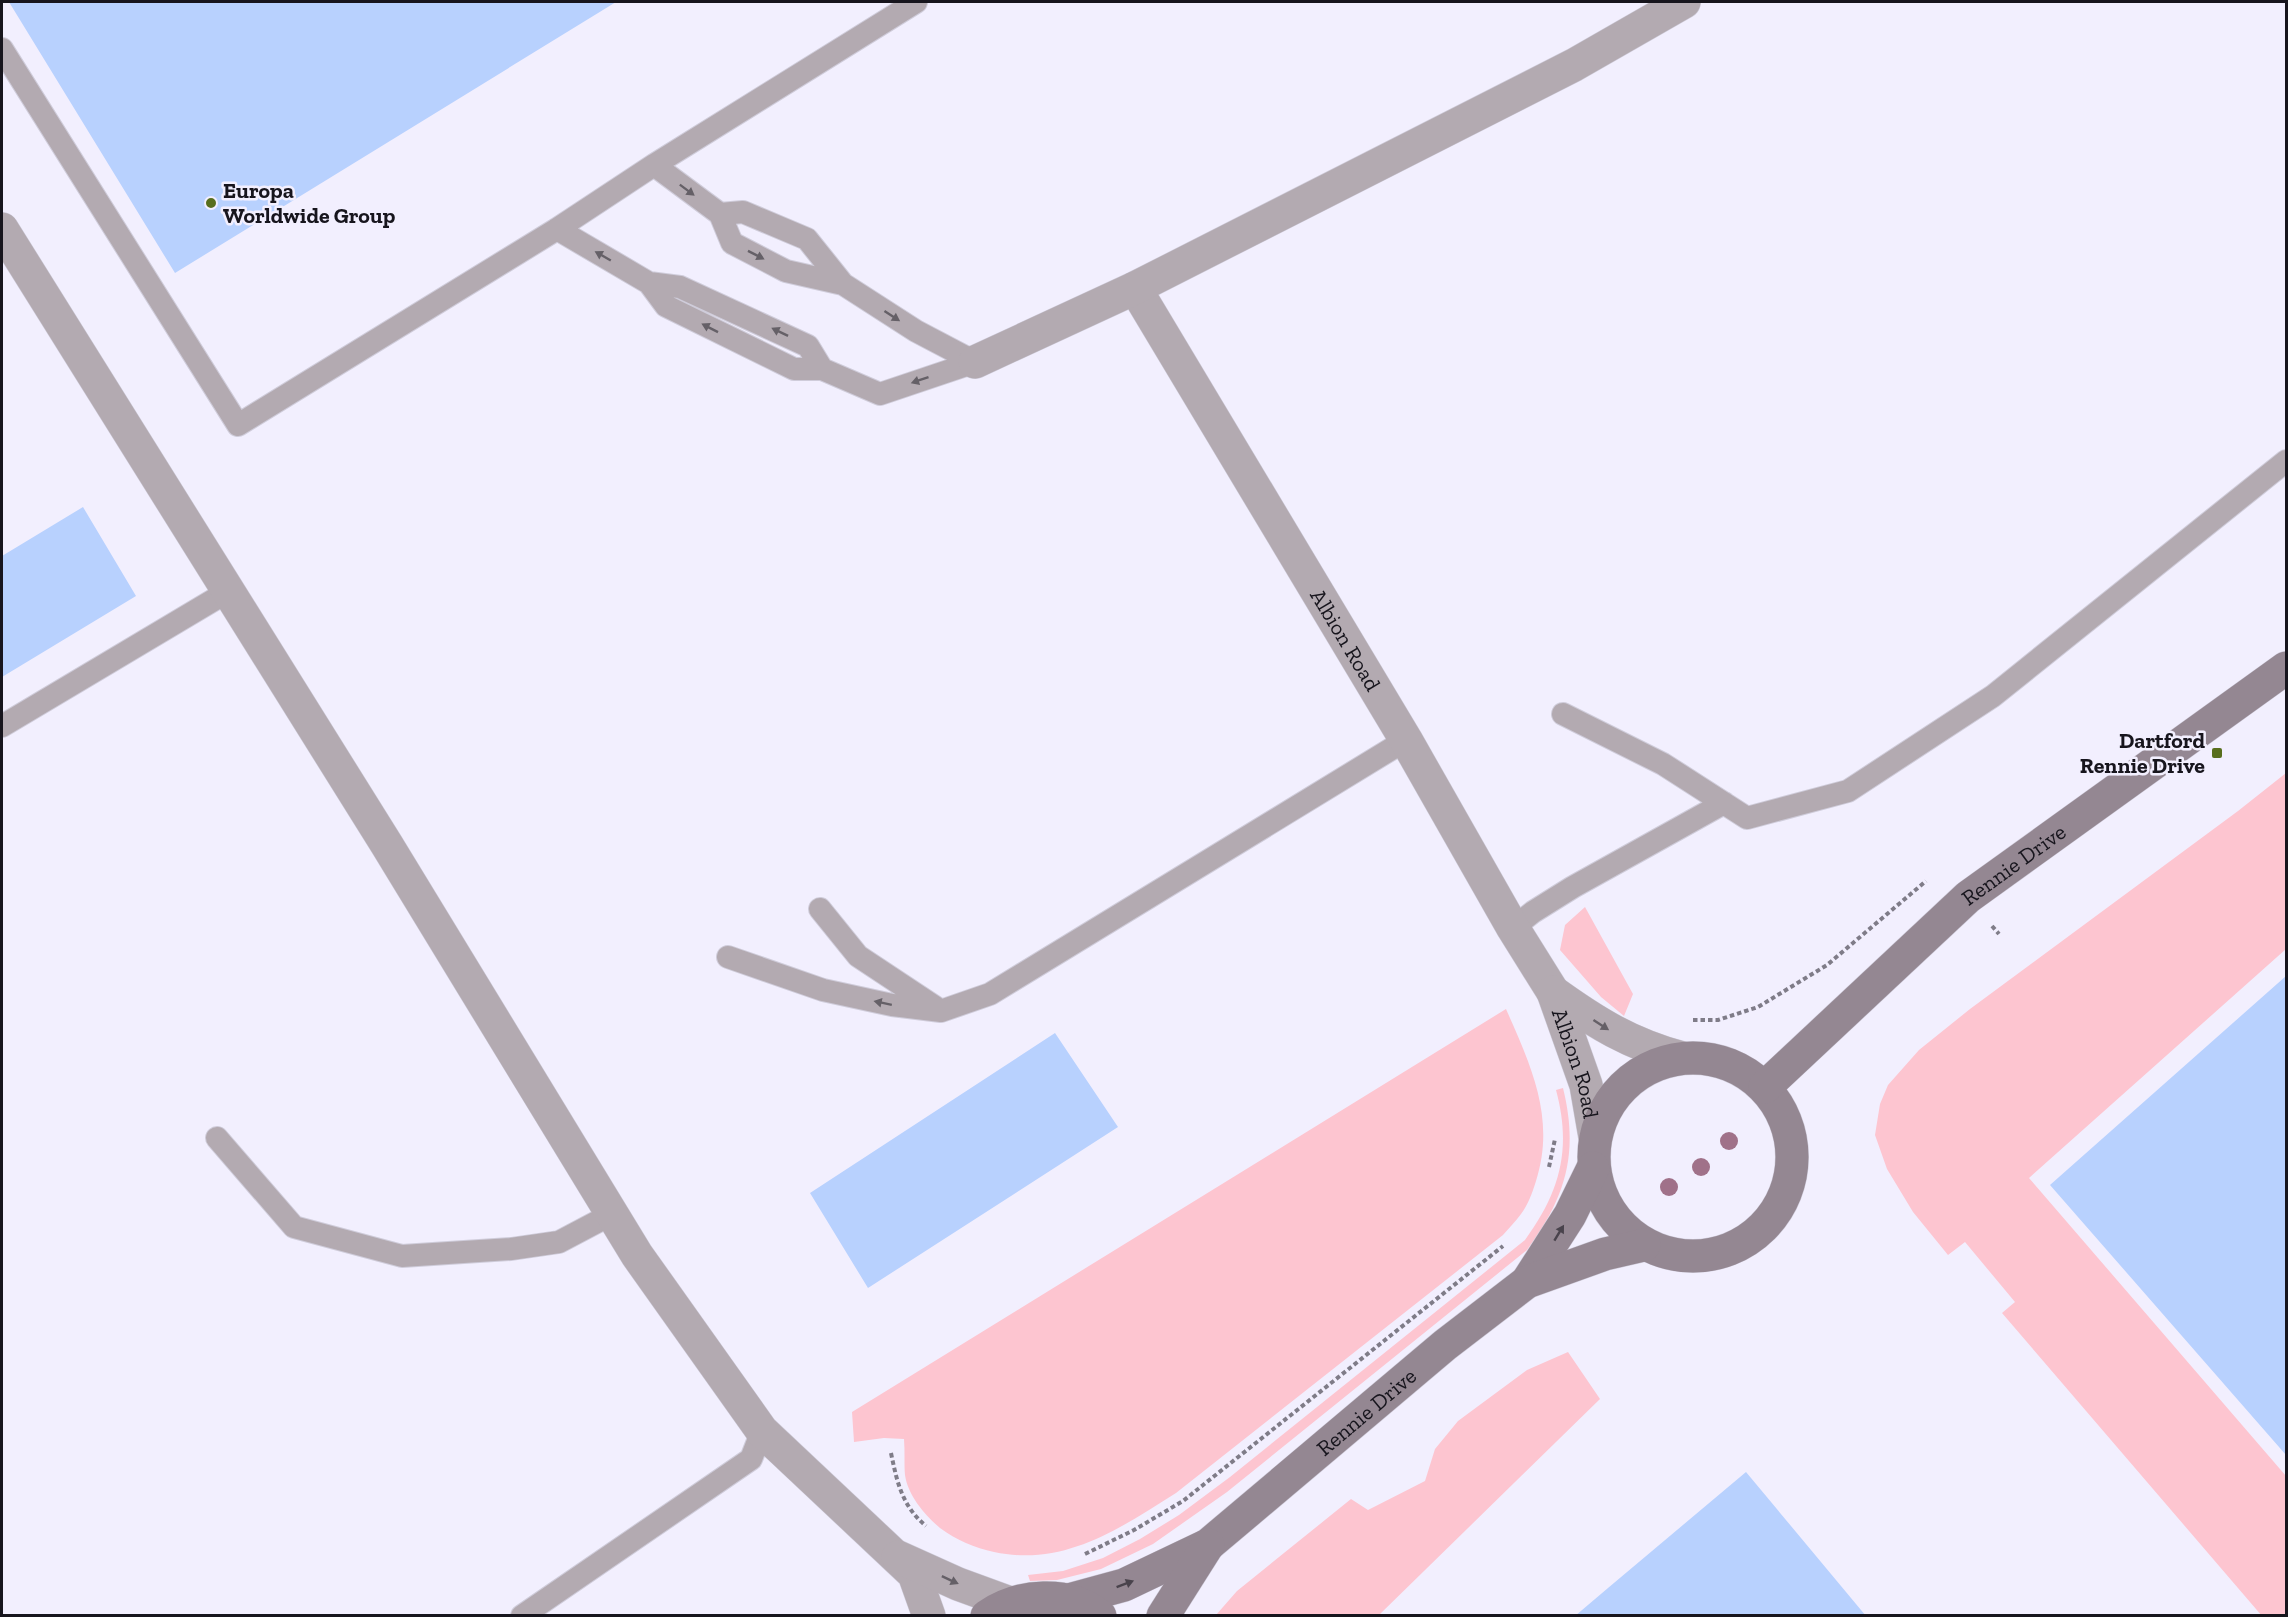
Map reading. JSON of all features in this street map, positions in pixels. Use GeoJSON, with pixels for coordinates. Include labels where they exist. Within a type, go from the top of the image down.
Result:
{"type":"FeatureCollection","features":[{"type":"Feature","properties":{"kind":"street"},"geometry":{"type":"LineString","coordinates":[[975,362],[1135,288],[1574,65],[1684,2]]}},
{"type":"Feature","properties":{"kind":"street"},"geometry":{"type":"LineString","coordinates":[[2,230],[387,845],[637,1255],[762,1431],[914,1574],[929,1616]]}},
{"type":"Feature","properties":{"kind":"street","name":"Albion Road"},"geometry":{"type":"LineString","coordinates":[[1135,288],[1406,740],[1513,928],[1553,992],[1586,1085],[1594,1153]]}},
{"type":"Feature","properties":{"kind":"street","name":"Rennie Drive"},"geometry":{"type":"LineString","coordinates":[[1765,1087],[1968,897],[2286,668]]}},
{"type":"Feature","properties":{"kind":"street","name":"Albion Road"},"geometry":{"type":"LineString","coordinates":[[1553,992],[1615,1034],[1653,1050],[1682,1058]]}},
{"type":"Feature","properties":{"kind":"street","name":"Rennie Drive"},"geometry":{"type":"LineString","coordinates":[[1527,1282],[1570,1215],[1594,1153],[1606,1108],[1625,1083],[1652,1066],[1682,1058],[1712,1058],[1741,1069],[1765,1087],[1786,1119],[1794,1156],[1786,1194],[1766,1226],[1740,1246],[1709,1256],[1676,1256],[1644,1245],[1620,1226],[1602,1199],[1594,1153]]}},
{"type":"Feature","properties":{"kind":"street","name":"Rennie Drive"},"geometry":{"type":"LineString","coordinates":[[999,1609],[1039,1597],[1069,1600],[1124,1585],[1208,1545],[1445,1345],[1527,1282],[1605,1254],[1644,1245]]}},
{"type":"Feature","properties":{"kind":"street","name":"Rennie Drive"},"geometry":{"type":"LineString","coordinates":[[1164,1616],[1208,1545]]}},
{"type":"Feature","properties":{"kind":"street"},"geometry":{"type":"LineString","coordinates":[[897,1556],[958,1584],[999,1609]]}},
{"type":"Feature","properties":{"kind":"street","name":"Rennie Drive"},"geometry":{"type":"LineString","coordinates":[[1069,1600],[1100,1616]]}},
{"type":"Feature","properties":{"kind":"lane"},"geometry":{"type":"LineString","coordinates":[[2,49],[238,425],[557,229],[654,165],[916,2]]}},
{"type":"Feature","properties":{"kind":"lane"},"geometry":{"type":"LineString","coordinates":[[654,165],[720,214],[732,243],[786,271],[843,284]]}},
{"type":"Feature","properties":{"kind":"lane"},"geometry":{"type":"LineString","coordinates":[[720,214],[743,212],[807,239],[843,284],[916,331],[975,362]]}},
{"type":"Feature","properties":{"kind":"lane"},"geometry":{"type":"LineString","coordinates":[[557,229],[649,283],[666,306],[794,369],[822,369],[880,394],[975,362]]}},
{"type":"Feature","properties":{"kind":"lane"},"geometry":{"type":"LineString","coordinates":[[1563,714],[1663,764],[1747,818],[1848,791],[1993,696],[2286,461]]}},
{"type":"Feature","properties":{"kind":"lane"},"geometry":{"type":"LineString","coordinates":[[2,726],[227,592]]}},
{"type":"Feature","properties":{"kind":"lane"},"geometry":{"type":"LineString","coordinates":[[728,957],[823,990],[892,1005],[941,1011],[990,994],[1406,740]]}},
{"type":"Feature","properties":{"kind":"lane"},"geometry":{"type":"LineString","coordinates":[[1513,928],[1533,912],[1574,887],[1724,804]]}},
{"type":"Feature","properties":{"kind":"lane"},"geometry":{"type":"LineString","coordinates":[[820,909],[858,956],[941,1011]]}},
{"type":"Feature","properties":{"kind":"lane"},"geometry":{"type":"LineString","coordinates":[[217,1138],[294,1227],[402,1256],[511,1249],[559,1242],[612,1214]]}},
{"type":"Feature","properties":{"kind":"lane"},"geometry":{"type":"LineString","coordinates":[[522,1616],[751,1459],[762,1431]]}},
{"type":"Feature","properties":{"kind":"path"},"geometry":{"type":"LineString","coordinates":[[1687,1020],[1718,1020],[1768,1001],[1827,965],[1943,866],[1999,934]]}},
{"type":"Feature","properties":{"kind":"path"},"geometry":{"type":"LineString","coordinates":[[1548,1176],[1556,1136]]}},
{"type":"Feature","properties":{"kind":"path"},"geometry":{"type":"LineString","coordinates":[[1076,1558],[1134,1530],[1183,1502],[1509,1242]]}},
{"type":"Feature","properties":{"kind":"path"},"geometry":{"type":"LineString","coordinates":[[891,1453],[898,1485],[912,1515],[927,1527]]}},
{"type":"Feature","properties":{"kind":"shaded area"},"geometry":{"type":"Polygon","coordinates":[[[2286,773],[2286,949],[2029,1178],[2286,1476],[2286,1615],[2262,1616],[2002,1313],[2015,1302],[1965,1242],[1948,1255],[1913,1212],[1887,1169],[1875,1135],[1880,1104],[1888,1085],[1919,1050],[1970,1009],[2286,773]]]}},
{"type":"Feature","properties":{"kind":"shaded area"},"geometry":{"type":"Polygon","coordinates":[[[1585,907],[1633,994],[1624,1016],[1601,997],[1560,950],[1565,925],[1585,907]]]}},
{"type":"Feature","properties":{"kind":"shaded area"},"geometry":{"type":"Polygon","coordinates":[[[1506,1009],[1532,1072],[1542,1114],[1541,1158],[1536,1181],[1524,1210],[1503,1235],[1176,1493],[1133,1520],[1090,1542],[1044,1554],[1020,1555],[994,1552],[973,1546],[953,1536],[940,1528],[923,1511],[913,1498],[907,1483],[904,1439],[884,1438],[854,1442],[852,1412],[1506,1009]]]}},
{"type":"Feature","properties":{"kind":"shaded area"},"geometry":{"type":"Polygon","coordinates":[[[1563,1088],[1570,1133],[1566,1174],[1551,1211],[1527,1250],[1227,1492],[1153,1544],[1101,1569],[1057,1580],[1030,1581],[1028,1575],[1063,1571],[1103,1558],[1179,1515],[1230,1477],[1525,1240],[1547,1205],[1560,1169],[1563,1132],[1556,1090],[1563,1088]]]}},
{"type":"Feature","properties":{"kind":"shaded area"},"geometry":{"type":"Polygon","coordinates":[[[1568,1352],[1600,1399],[1379,1615],[1216,1615],[1237,1591],[1351,1499],[1368,1510],[1425,1481],[1435,1449],[1458,1421],[1527,1370],[1568,1352]]]}},
{"type":"Feature","properties":{"kind":"building","name":"Europa Worldwide Group"},"geometry":{"type":"Polygon","coordinates":[[[9,2],[616,2],[175,273],[9,2]]]}},
{"type":"Feature","properties":{"kind":"building"},"geometry":{"type":"Polygon","coordinates":[[[83,507],[136,596],[2,677],[2,556],[83,507]]]}},
{"type":"Feature","properties":{"kind":"building"},"geometry":{"type":"Polygon","coordinates":[[[2286,976],[2286,1455],[2050,1185],[2286,976]]]}},
{"type":"Feature","properties":{"kind":"building"},"geometry":{"type":"Polygon","coordinates":[[[1055,1033],[1118,1127],[868,1288],[810,1193],[1055,1033]]]}},
{"type":"Feature","properties":{"kind":"building"},"geometry":{"type":"Polygon","coordinates":[[[1746,1472],[1866,1616],[1575,1616],[1608,1588],[1746,1472]]]}},
{"type":"Feature","properties":{"kind":"place","name":"Europa Worldwide Group"},"geometry":{"type":"Point","coordinates":[211,203]}},
{"type":"Feature","properties":{"kind":"place","name":"Dartford Rennie Drive"},"geometry":{"type":"Point","coordinates":[2217,753]}}]}
